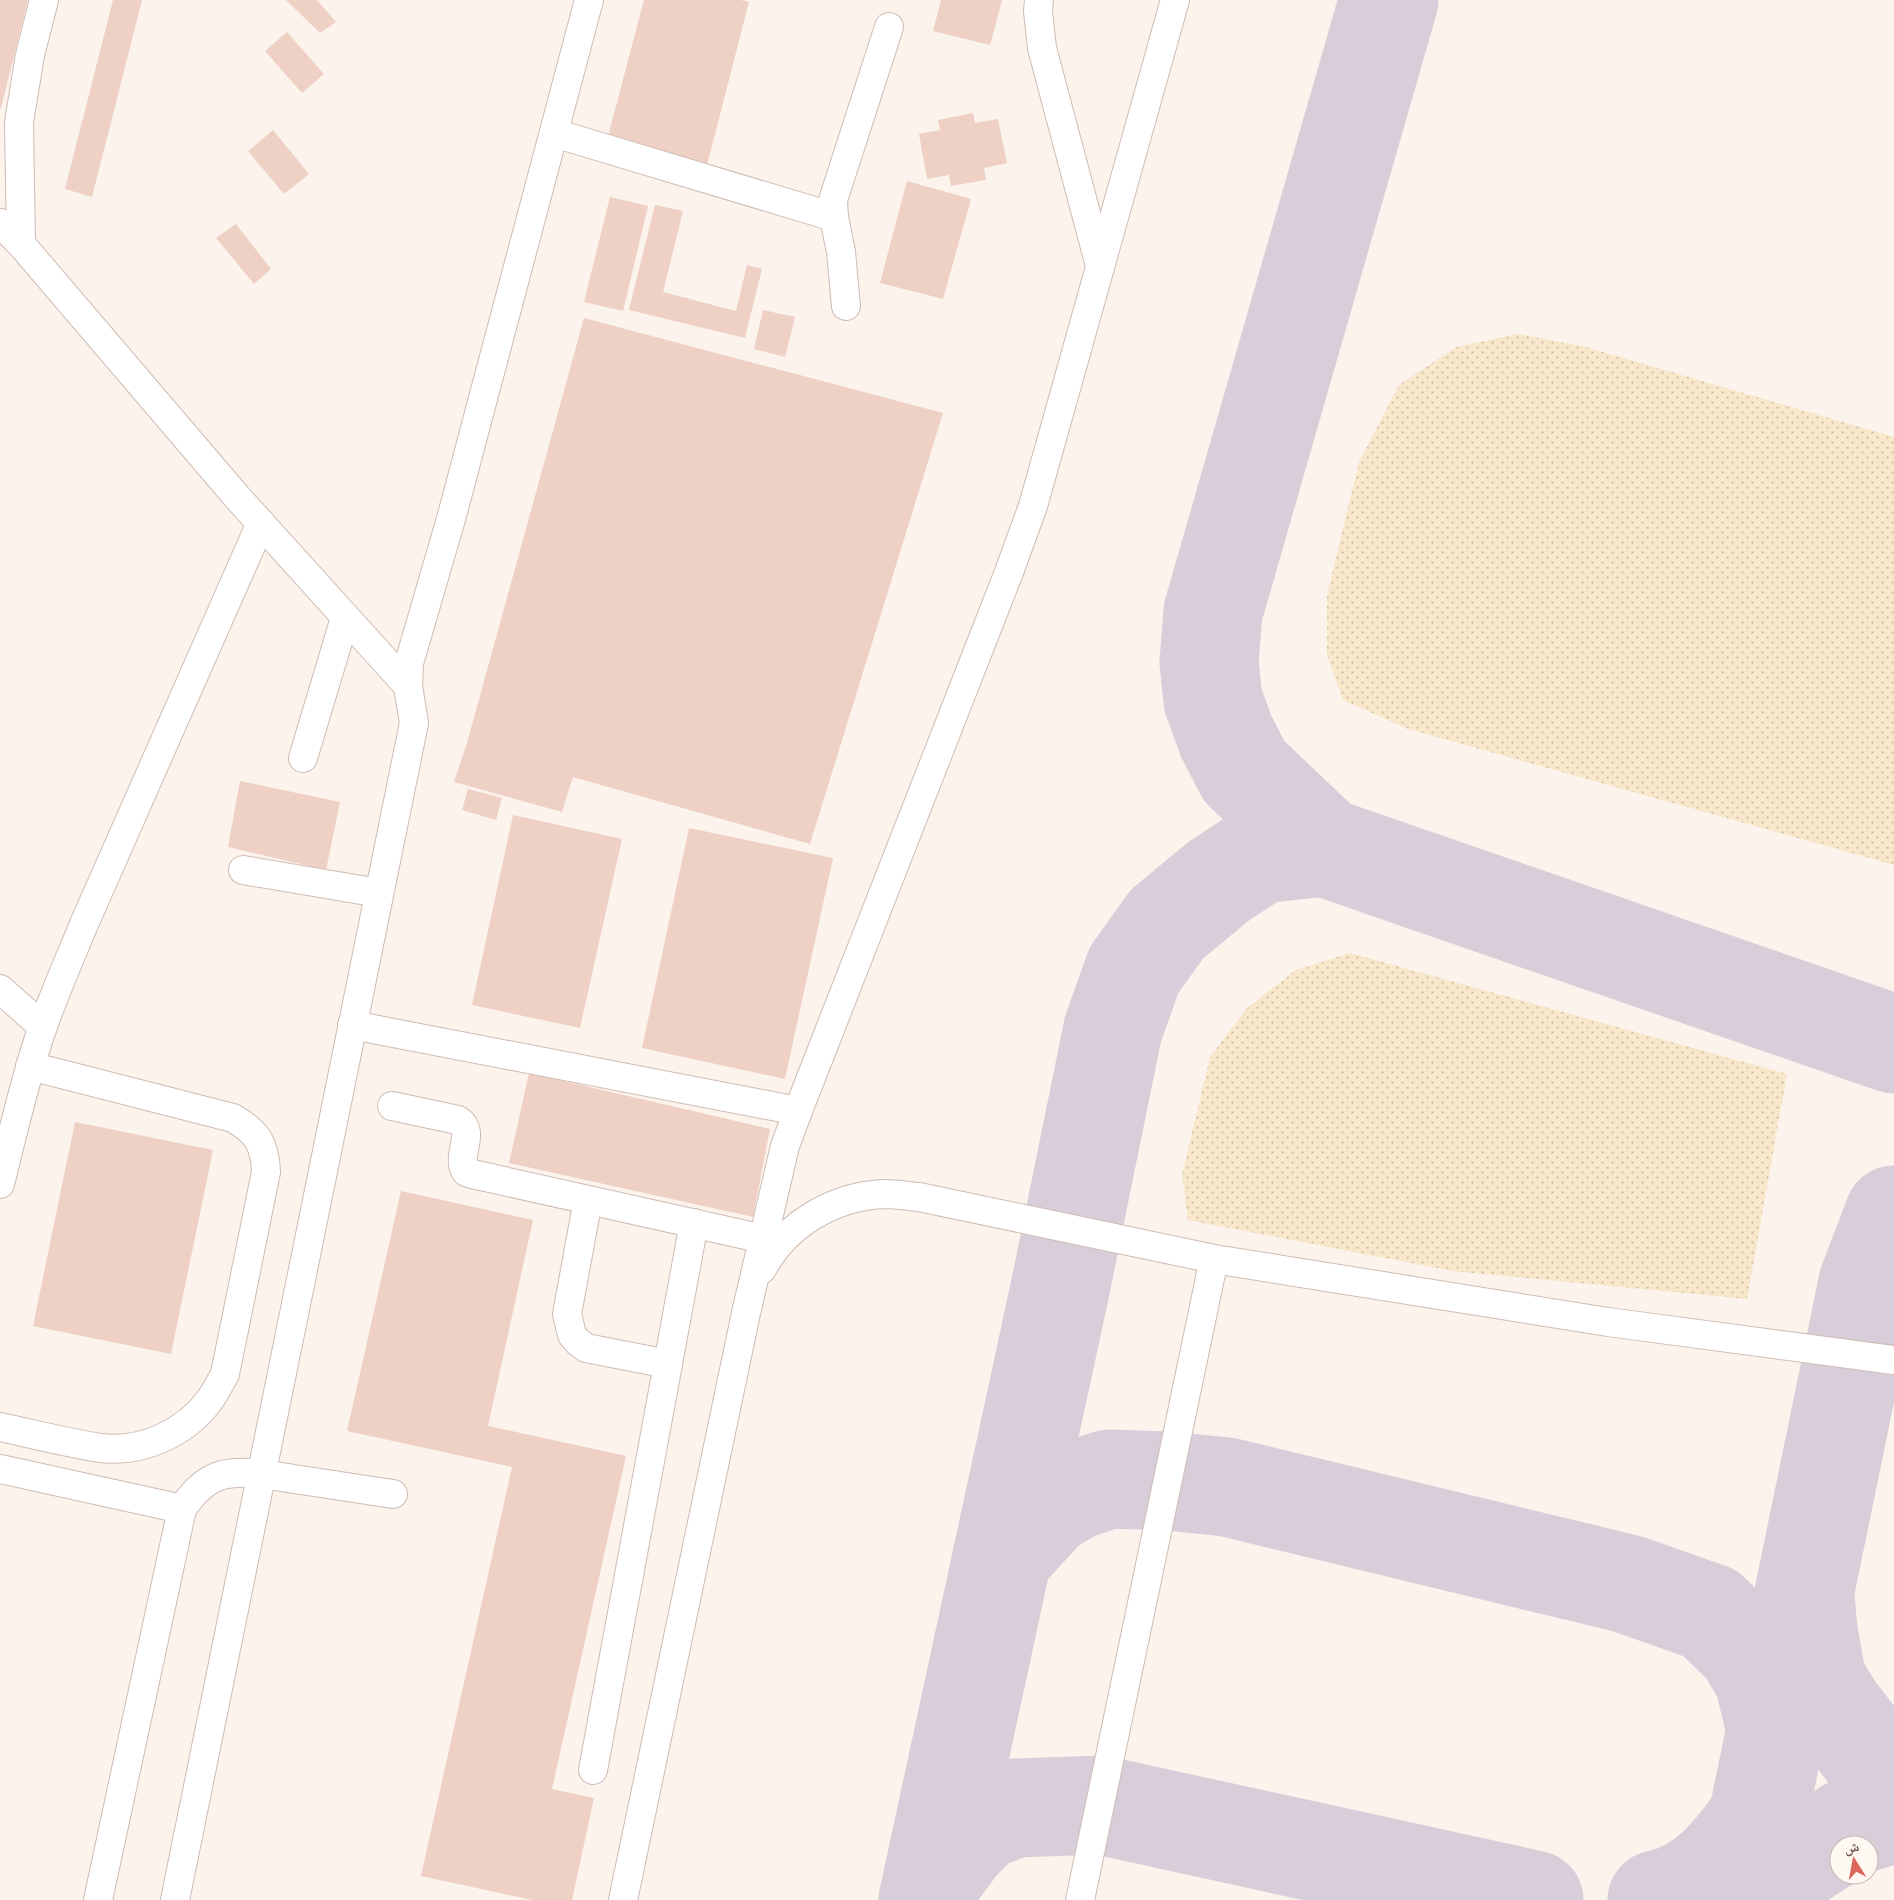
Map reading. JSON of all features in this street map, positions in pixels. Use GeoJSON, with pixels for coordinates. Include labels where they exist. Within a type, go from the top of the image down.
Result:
{"type":"FeatureCollection","features":[{"type":"Feature","properties":{"kind":"lane"},"geometry":{"type":"LineString","coordinates":[[20,244],[19,122],[30,55],[44,0]]}},
{"type":"Feature","properties":{"kind":"lane"},"geometry":{"type":"LineString","coordinates":[[175,1900],[414,723],[408,686],[409,662],[451,519],[589,0]]}},
{"type":"Feature","properties":{"kind":"lane"},"geometry":{"type":"LineString","coordinates":[[1039,0],[1038,11],[1042,48],[1100,266]]}},
{"type":"Feature","properties":{"kind":"lane"},"geometry":{"type":"LineString","coordinates":[[623,1900],[754,1283],[786,1146],[1030,514],[1175,0]]}},
{"type":"Feature","properties":{"kind":"lane"},"geometry":{"type":"LineString","coordinates":[[846,306],[840,244],[834,217],[833,200],[889,27]]}},
{"type":"Feature","properties":{"kind":"lane"},"geometry":{"type":"LineString","coordinates":[[554,133],[834,217]]}},
{"type":"Feature","properties":{"kind":"lane"},"geometry":{"type":"LineString","coordinates":[[0,223],[261,523],[408,686]]}},
{"type":"Feature","properties":{"kind":"lane"},"geometry":{"type":"LineString","coordinates":[[0,1184],[30,1066],[43,1027],[84,924],[261,523]]}},
{"type":"Feature","properties":{"kind":"lane"},"geometry":{"type":"LineString","coordinates":[[304,758],[345,618]]}},
{"type":"Feature","properties":{"kind":"lane"},"geometry":{"type":"LineString","coordinates":[[243,870],[379,893]]}},
{"type":"Feature","properties":{"kind":"lane"},"geometry":{"type":"LineString","coordinates":[[0,989],[43,1027]]}},
{"type":"Feature","properties":{"kind":"lane"},"geometry":{"type":"LineString","coordinates":[[352,1025],[798,1111]]}},
{"type":"Feature","properties":{"kind":"lane"},"geometry":{"type":"LineString","coordinates":[[0,1427],[103,1448],[141,1445],[162,1438],[189,1423],[210,1401],[224,1374],[266,1172],[265,1155],[259,1140],[248,1126],[233,1118],[30,1066]]}},
{"type":"Feature","properties":{"kind":"lane"},"geometry":{"type":"LineString","coordinates":[[392,1106],[462,1122],[466,1132],[462,1163],[466,1172],[764,1239]]}},
{"type":"Feature","properties":{"kind":"lane"},"geometry":{"type":"LineString","coordinates":[[754,1283],[770,1254],[793,1229],[821,1210],[852,1198],[886,1194],[919,1197],[1214,1259],[1608,1322],[1894,1360]]}},
{"type":"Feature","properties":{"kind":"lane"},"geometry":{"type":"LineString","coordinates":[[588,1200],[567,1314],[572,1335],[586,1348],[668,1364]]}},
{"type":"Feature","properties":{"kind":"lane"},"geometry":{"type":"LineString","coordinates":[[593,1770],[694,1223]]}},
{"type":"Feature","properties":{"kind":"lane"},"geometry":{"type":"LineString","coordinates":[[1080,1900],[1214,1259]]}},
{"type":"Feature","properties":{"kind":"lane"},"geometry":{"type":"LineString","coordinates":[[0,1469],[182,1509]]}},
{"type":"Feature","properties":{"kind":"lane"},"geometry":{"type":"LineString","coordinates":[[98,1900],[182,1509],[198,1488],[214,1478],[234,1473],[260,1474],[393,1494]]}},
{"type":"Feature","properties":{"kind":"sand"},"geometry":{"type":"Polygon","coordinates":[[[1519,334],[1586,347],[1894,437],[1894,865],[1408,729],[1343,700],[1327,655],[1327,595],[1359,462],[1399,385],[1456,347],[1519,334]]]}},
{"type":"Feature","properties":{"kind":"sand"},"geometry":{"type":"Polygon","coordinates":[[[1350,953],[1787,1074],[1747,1299],[1452,1271],[1188,1220],[1182,1175],[1210,1057],[1247,1008],[1296,970],[1350,953]]]}},
{"type":"Feature","properties":{"kind":"building"},"geometry":{"type":"Polygon","coordinates":[[[0,0],[28,0],[1,108],[0,108],[0,0]]]}},
{"type":"Feature","properties":{"kind":"building"},"geometry":{"type":"Polygon","coordinates":[[[113,0],[142,0],[92,197],[65,189],[113,0]]]}},
{"type":"Feature","properties":{"kind":"building"},"geometry":{"type":"Polygon","coordinates":[[[286,0],[317,0],[336,22],[320,33],[286,0]]]}},
{"type":"Feature","properties":{"kind":"building"},"geometry":{"type":"Polygon","coordinates":[[[644,0],[741,0],[749,2],[706,169],[606,144],[644,0]]]}},
{"type":"Feature","properties":{"kind":"building"},"geometry":{"type":"Polygon","coordinates":[[[941,0],[1002,0],[990,45],[933,31],[941,0]]]}},
{"type":"Feature","properties":{"kind":"building"},"geometry":{"type":"Polygon","coordinates":[[[287,32],[324,74],[302,93],[265,51],[287,32]]]}},
{"type":"Feature","properties":{"kind":"building"},"geometry":{"type":"Polygon","coordinates":[[[973,113],[975,123],[998,119],[1007,163],[984,168],[986,180],[951,186],[949,175],[927,179],[919,134],[940,130],[938,120],[973,113]]]}},
{"type":"Feature","properties":{"kind":"building"},"geometry":{"type":"Polygon","coordinates":[[[273,130],[309,174],[284,194],[248,151],[273,130]]]}},
{"type":"Feature","properties":{"kind":"building"},"geometry":{"type":"Polygon","coordinates":[[[907,181],[971,199],[943,299],[880,283],[907,181]]]}},
{"type":"Feature","properties":{"kind":"building"},"geometry":{"type":"Polygon","coordinates":[[[610,197],[648,206],[623,311],[584,302],[610,197]]]}},
{"type":"Feature","properties":{"kind":"building"},"geometry":{"type":"Polygon","coordinates":[[[655,205],[683,211],[663,292],[736,311],[747,265],[762,269],[745,338],[629,310],[655,205]]]}},
{"type":"Feature","properties":{"kind":"building"},"geometry":{"type":"Polygon","coordinates":[[[236,224],[271,269],[254,284],[216,238],[236,224]]]}},
{"type":"Feature","properties":{"kind":"building"},"geometry":{"type":"Polygon","coordinates":[[[763,310],[795,317],[785,357],[754,349],[763,310]]]}},
{"type":"Feature","properties":{"kind":"building"},"geometry":{"type":"Polygon","coordinates":[[[584,318],[943,413],[810,844],[573,777],[562,812],[454,782],[467,743],[584,318]]]}},
{"type":"Feature","properties":{"kind":"building"},"geometry":{"type":"Polygon","coordinates":[[[240,781],[340,802],[326,870],[228,847],[240,781]]]}},
{"type":"Feature","properties":{"kind":"building"},"geometry":{"type":"Polygon","coordinates":[[[468,789],[502,798],[496,820],[462,810],[468,789]]]}},
{"type":"Feature","properties":{"kind":"building"},"geometry":{"type":"Polygon","coordinates":[[[513,815],[622,839],[580,1028],[472,1005],[513,815]]]}},
{"type":"Feature","properties":{"kind":"building"},"geometry":{"type":"Polygon","coordinates":[[[689,828],[833,858],[785,1079],[642,1048],[689,828]]]}},
{"type":"Feature","properties":{"kind":"building"},"geometry":{"type":"Polygon","coordinates":[[[529,1073],[770,1129],[753,1217],[509,1163],[529,1073]]]}},
{"type":"Feature","properties":{"kind":"building"},"geometry":{"type":"Polygon","coordinates":[[[75,1122],[213,1150],[171,1354],[33,1326],[75,1122]]]}},
{"type":"Feature","properties":{"kind":"building"},"geometry":{"type":"Polygon","coordinates":[[[401,1191],[533,1220],[488,1426],[626,1456],[552,1789],[594,1798],[572,1900],[532,1900],[421,1876],[512,1467],[347,1431],[401,1191]]]}},
{"type":"Feature","properties":{"kind":"taxiway"},"geometry":{"type":"LineString","coordinates":[[1389,0],[1213,612],[1209,662],[1213,700],[1226,736],[1244,771],[1324,847],[1894,1044]]}},
{"type":"Feature","properties":{"kind":"taxiway"},"geometry":{"type":"LineString","coordinates":[[928,1900],[1060,1289],[1113,1029],[1134,970],[1167,924],[1219,881],[1260,854],[1324,847]]}},
{"type":"Feature","properties":{"kind":"taxiway"},"geometry":{"type":"LineString","coordinates":[[1741,1900],[1868,1283],[1894,1215]]}},
{"type":"Feature","properties":{"kind":"taxiway"},"geometry":{"type":"LineString","coordinates":[[1002,1556],[1047,1507],[1073,1491],[1109,1479],[1168,1481],[1227,1487],[1628,1584],[1710,1613],[1746,1648],[1764,1679],[1775,1726]]}},
{"type":"Feature","properties":{"kind":"taxiway"},"geometry":{"type":"LineString","coordinates":[[1805,1596],[1808,1631],[1817,1681],[1834,1709],[1871,1757],[1894,1775]]}},
{"type":"Feature","properties":{"kind":"taxiway"},"geometry":{"type":"LineString","coordinates":[[933,1878],[959,1843],[981,1821],[1014,1808],[1100,1805],[1534,1900]]}},
{"type":"Feature","properties":{"kind":"taxiway"},"geometry":{"type":"LineString","coordinates":[[1758,1900],[1782,1871],[1848,1828],[1894,1813]]}},
{"type":"Feature","properties":{"kind":"taxiway"},"geometry":{"type":"LineString","coordinates":[[1657,1900],[1674,1895],[1703,1879],[1727,1858],[1758,1818]]}}]}
